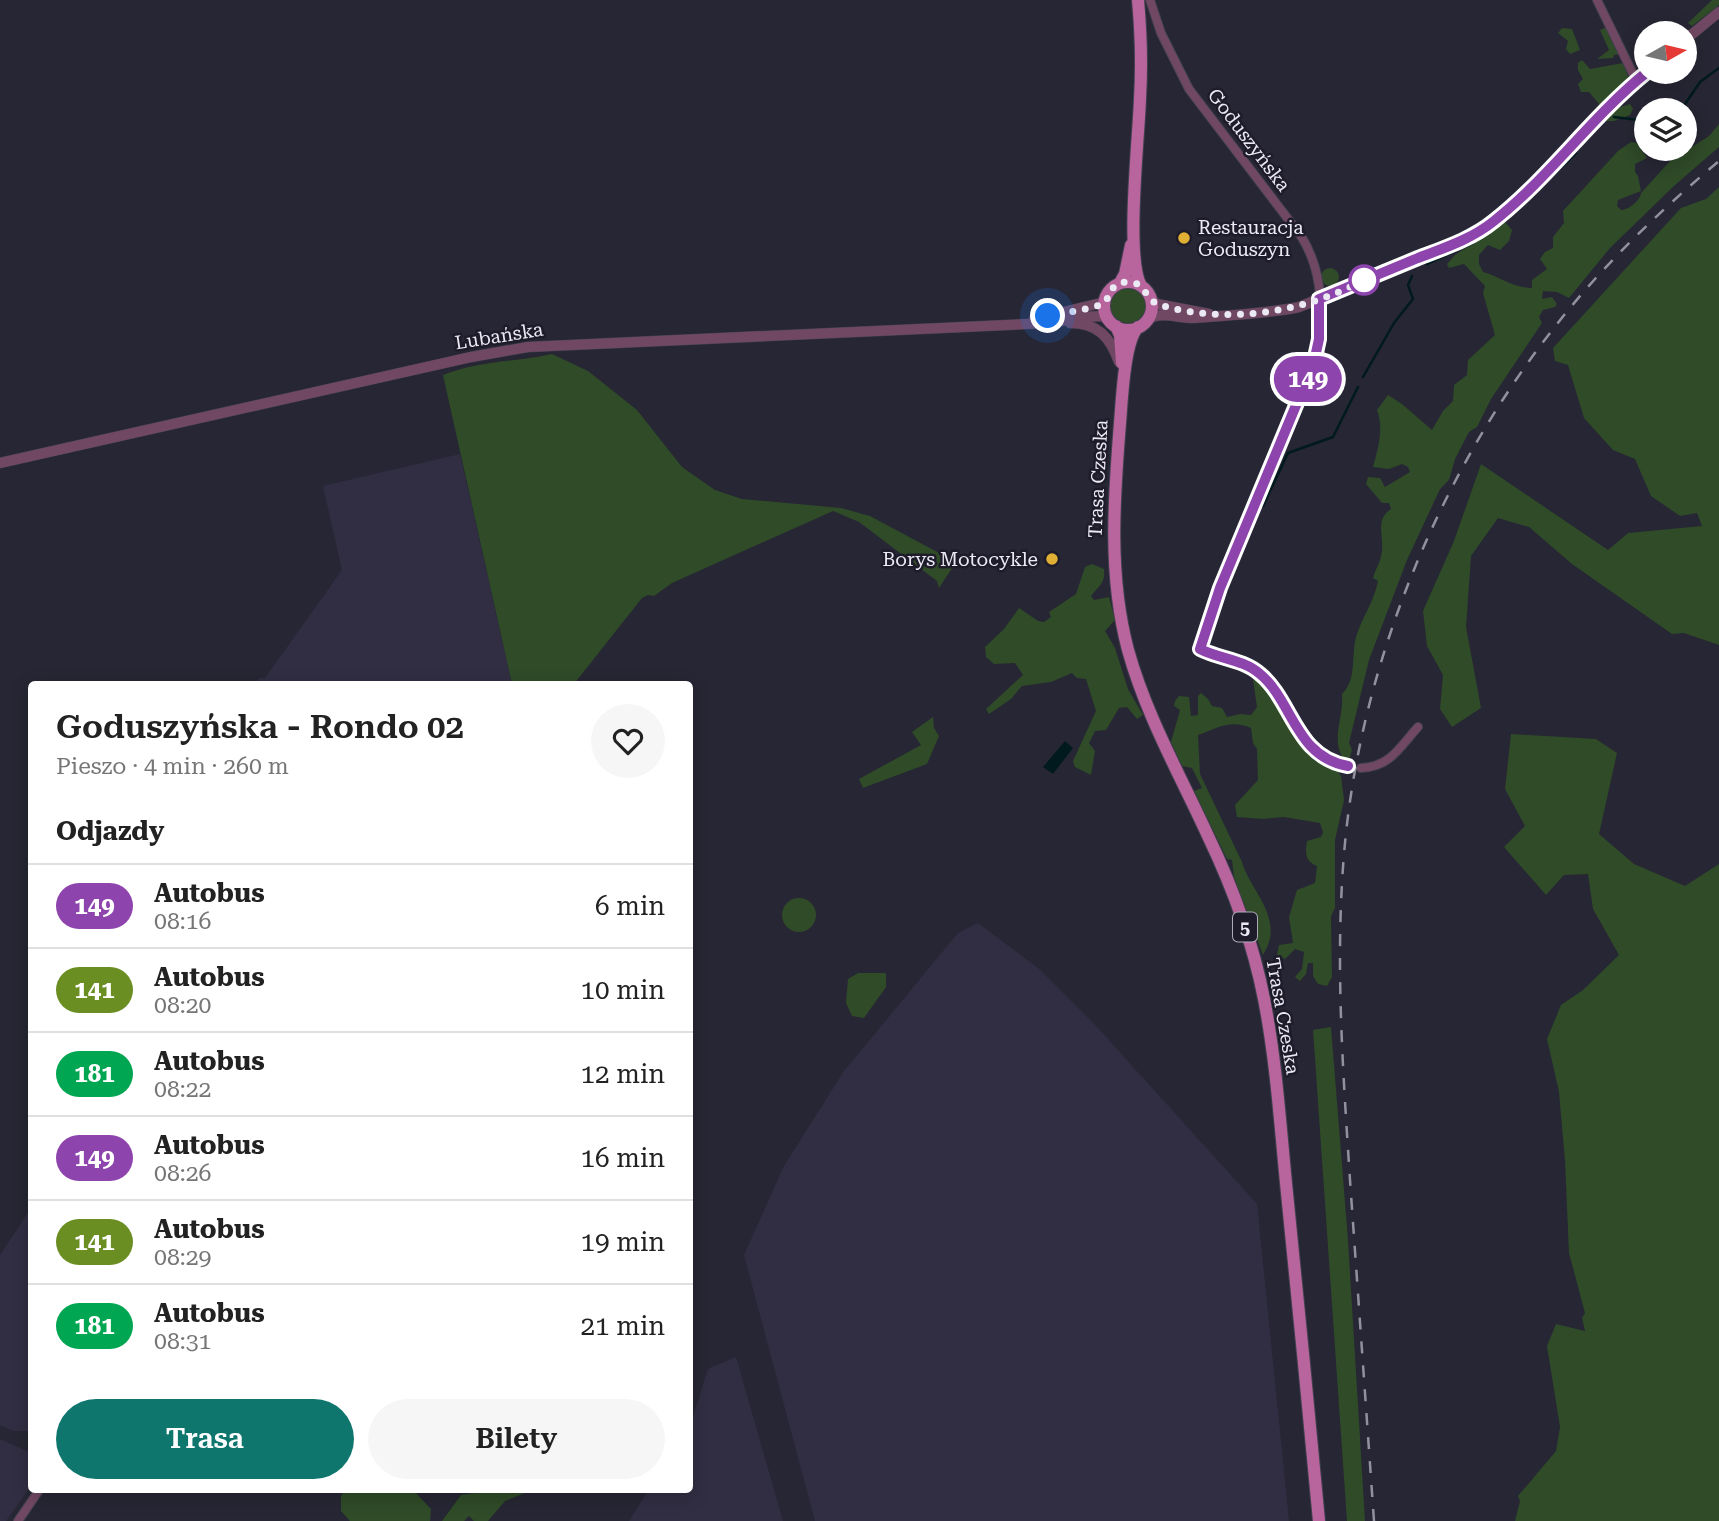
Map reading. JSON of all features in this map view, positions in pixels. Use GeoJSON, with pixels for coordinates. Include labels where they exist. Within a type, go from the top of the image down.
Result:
{"type":"FeatureCollection","features":[{"type":"Feature","properties":{"kind":"main road"},"geometry":{"type":"LineString","coordinates":[[1138,0],[1142,62],[1133,237],[1136,275],[1151,300]]}},
{"type":"Feature","properties":{"kind":"main road"},"geometry":{"type":"LineString","coordinates":[[1120,284],[1125,274],[1133,237]]}},
{"type":"Feature","properties":{"kind":"main road"},"geometry":{"type":"LineString","coordinates":[[1105,302],[1110,290],[1120,284],[1131,282],[1142,286]]}},
{"type":"Feature","properties":{"kind":"main road","name":"5"},"geometry":{"type":"LineString","coordinates":[[1143,323],[1151,312],[1151,300]]}},
{"type":"Feature","properties":{"kind":"main road","name":"5"},"geometry":{"type":"LineString","coordinates":[[1105,302],[1112,322]]}},
{"type":"Feature","properties":{"kind":"main road"},"geometry":{"type":"LineString","coordinates":[[1112,322],[1127,329],[1143,323]]}},
{"type":"Feature","properties":{"kind":"main road","name":"Trasa Czeska"},"geometry":{"type":"LineString","coordinates":[[1112,322],[1120,335],[1124,374]]}},
{"type":"Feature","properties":{"kind":"main road","name":"Trasa Czeska"},"geometry":{"type":"LineString","coordinates":[[1143,323],[1132,333],[1124,374],[1114,524],[1115,570],[1122,619],[1127,646],[1145,700],[1234,895],[1265,1002],[1276,1084],[1318,1521]]}},
{"type":"Feature","properties":{"kind":"street","name":"Goduszyńska"},"geometry":{"type":"LineString","coordinates":[[1150,0],[1175,65],[1195,99],[1309,248],[1317,271],[1319,339],[1314,362],[1220,588],[1200,649],[1258,672],[1267,681],[1298,732],[1330,760],[1348,766]]}},
{"type":"Feature","properties":{"kind":"street"},"geometry":{"type":"LineString","coordinates":[[1597,0],[1634,76]]}},
{"type":"Feature","properties":{"kind":"street"},"geometry":{"type":"LineString","coordinates":[[1698,29],[1719,12]]}},
{"type":"Feature","properties":{"kind":"street"},"geometry":{"type":"LineString","coordinates":[[1143,323],[1155,316],[1194,318],[1287,309],[1319,299],[1459,242],[1484,228],[1511,206],[1564,154],[1603,110],[1634,82]]}},
{"type":"Feature","properties":{"kind":"street"},"geometry":{"type":"LineString","coordinates":[[1151,300],[1157,304],[1213,315]]}},
{"type":"Feature","properties":{"kind":"street","name":"Lubańska"},"geometry":{"type":"LineString","coordinates":[[1014,324],[1105,302]]}},
{"type":"Feature","properties":{"kind":"street","name":"Lubańska"},"geometry":{"type":"LineString","coordinates":[[0,463],[451,361],[528,347],[1049,323],[1097,316],[1112,322]]}},
{"type":"Feature","properties":{"kind":"street"},"geometry":{"type":"LineString","coordinates":[[1049,323],[1079,323],[1097,328],[1111,342],[1124,374]]}},
{"type":"Feature","properties":{"kind":"street"},"geometry":{"type":"LineString","coordinates":[[1361,768],[1374,768],[1384,764],[1418,727]]}},
{"type":"Feature","properties":{"kind":"street"},"geometry":{"type":"LineString","coordinates":[[18,1521],[37,1493]]}},
{"type":"Feature","properties":{"kind":"shaded area"},"geometry":{"type":"Polygon","coordinates":[[[460,454],[511,681],[257,681],[259,678],[265,678],[342,570],[323,486],[460,454]]]}},
{"type":"Feature","properties":{"kind":"shaded area"},"geometry":{"type":"Polygon","coordinates":[[[1065,741],[1073,748],[1053,774],[1043,767],[1065,741]]]}},
{"type":"Feature","properties":{"kind":"shaded area"},"geometry":{"type":"Polygon","coordinates":[[[978,923],[1038,968],[1097,1027],[1257,1204],[1289,1521],[815,1521],[744,1255],[784,1166],[844,1071],[958,933],[978,923]]]}},
{"type":"Feature","properties":{"kind":"shaded area"},"geometry":{"type":"Polygon","coordinates":[[[28,1213],[28,1431],[14,1431],[0,1425],[0,1255],[28,1213]]]}},
{"type":"Feature","properties":{"kind":"shaded area"},"geometry":{"type":"Polygon","coordinates":[[[736,1357],[783,1521],[629,1521],[646,1493],[693,1493],[693,1416],[708,1369],[736,1357]]]}},
{"type":"Feature","properties":{"kind":"shaded area"},"geometry":{"type":"Polygon","coordinates":[[[0,1439],[28,1452],[28,1490],[6,1521],[0,1521],[0,1439]]]}},
{"type":"Feature","properties":{"kind":"green space"},"geometry":{"type":"Polygon","coordinates":[[[1712,0],[1719,0],[1719,5],[1698,21],[1690,21],[1712,0]]]}},
{"type":"Feature","properties":{"kind":"green space"},"geometry":{"type":"Polygon","coordinates":[[[1607,27],[1620,54],[1614,55],[1613,58],[1597,59],[1609,50],[1600,30],[1607,27]]]}},
{"type":"Feature","properties":{"kind":"green space"},"geometry":{"type":"Polygon","coordinates":[[[1562,28],[1572,29],[1580,50],[1570,54],[1566,49],[1568,41],[1558,33],[1562,28]]]}},
{"type":"Feature","properties":{"kind":"green space"},"geometry":{"type":"Polygon","coordinates":[[[1582,60],[1590,69],[1623,63],[1629,79],[1604,101],[1608,111],[1630,104],[1633,109],[1630,115],[1614,121],[1605,121],[1599,104],[1589,92],[1581,92],[1578,84],[1583,79],[1578,63],[1582,60]]]}},
{"type":"Feature","properties":{"kind":"green space"},"geometry":{"type":"Polygon","coordinates":[[[1719,124],[1719,147],[1610,248],[1569,298],[1557,292],[1543,291],[1542,299],[1552,297],[1557,304],[1543,310],[1539,317],[1542,323],[1491,399],[1477,427],[1469,432],[1455,459],[1449,480],[1440,489],[1407,560],[1369,660],[1349,743],[1352,750],[1350,757],[1344,760],[1338,744],[1342,694],[1352,675],[1356,637],[1376,589],[1378,581],[1373,578],[1382,549],[1381,524],[1391,509],[1389,503],[1382,503],[1366,484],[1368,477],[1380,478],[1385,487],[1410,472],[1408,467],[1402,464],[1389,469],[1373,467],[1380,431],[1377,410],[1388,395],[1432,430],[1443,411],[1453,401],[1454,385],[1467,375],[1468,360],[1495,335],[1483,293],[1485,286],[1464,264],[1449,268],[1447,264],[1455,255],[1505,222],[1512,230],[1509,241],[1500,250],[1488,245],[1479,255],[1479,264],[1483,272],[1525,288],[1532,288],[1532,280],[1547,269],[1540,259],[1545,252],[1553,248],[1553,237],[1564,223],[1563,211],[1618,151],[1634,142],[1634,161],[1641,161],[1635,164],[1635,172],[1641,191],[1618,200],[1617,206],[1621,210],[1636,202],[1670,161],[1697,161],[1697,144],[1709,136],[1719,124]]]}},
{"type":"Feature","properties":{"kind":"green space"},"geometry":{"type":"Polygon","coordinates":[[[1719,187],[1719,645],[1684,633],[1672,634],[1572,564],[1529,527],[1498,518],[1471,556],[1466,627],[1481,708],[1452,727],[1440,709],[1443,675],[1427,646],[1423,611],[1454,541],[1481,464],[1608,550],[1628,533],[1702,526],[1697,513],[1680,516],[1651,496],[1635,459],[1613,450],[1584,418],[1568,365],[1555,361],[1553,348],[1681,208],[1706,199],[1719,187]]]}},
{"type":"Feature","properties":{"kind":"green space"},"geometry":{"type":"Polygon","coordinates":[[[1330,268],[1336,271],[1339,277],[1336,283],[1330,286],[1324,283],[1321,277],[1324,271],[1330,268]]]}},
{"type":"Feature","properties":{"kind":"green space"},"geometry":{"type":"Polygon","coordinates":[[[1128,287],[1141,292],[1146,305],[1141,318],[1128,323],[1115,318],[1110,305],[1115,292],[1128,287]]]}},
{"type":"Feature","properties":{"kind":"green space"},"geometry":{"type":"Polygon","coordinates":[[[552,354],[588,371],[637,410],[682,467],[715,490],[742,499],[841,508],[870,516],[956,562],[939,588],[937,581],[859,522],[833,511],[672,583],[654,596],[642,598],[576,681],[511,681],[443,375],[470,367],[552,354]]]}},
{"type":"Feature","properties":{"kind":"green space"},"geometry":{"type":"Polygon","coordinates":[[[1092,564],[1104,569],[1104,577],[1091,596],[1094,600],[1109,597],[1115,620],[1105,631],[1115,648],[1128,689],[1143,715],[1137,719],[1127,707],[1119,708],[1106,730],[1095,731],[1089,743],[1095,751],[1091,775],[1075,767],[1073,761],[1096,711],[1086,679],[1077,678],[1072,673],[1051,682],[1022,686],[1011,699],[989,714],[986,709],[1023,675],[1015,663],[994,664],[986,657],[985,647],[1004,629],[1019,608],[1038,621],[1044,622],[1051,617],[1049,612],[1076,594],[1085,567],[1092,564]]]}},
{"type":"Feature","properties":{"kind":"green space"},"geometry":{"type":"Polygon","coordinates":[[[1252,672],[1259,677],[1294,729],[1323,759],[1335,767],[1341,776],[1344,800],[1335,840],[1335,908],[1331,916],[1332,977],[1327,986],[1318,984],[1313,976],[1313,963],[1308,963],[1306,974],[1300,981],[1295,977],[1302,969],[1304,952],[1295,949],[1285,959],[1277,955],[1279,945],[1293,943],[1289,917],[1297,890],[1315,883],[1317,866],[1308,859],[1306,849],[1307,841],[1321,837],[1323,832],[1320,823],[1284,817],[1237,817],[1235,805],[1258,780],[1257,749],[1253,743],[1251,728],[1230,724],[1198,735],[1200,774],[1269,917],[1269,942],[1263,955],[1234,877],[1232,860],[1227,859],[1194,791],[1202,788],[1192,768],[1182,766],[1171,742],[1180,710],[1174,706],[1179,696],[1189,697],[1191,716],[1198,715],[1198,696],[1201,693],[1212,706],[1222,708],[1227,717],[1251,715],[1257,707],[1252,672]]]}},
{"type":"Feature","properties":{"kind":"green space"},"geometry":{"type":"Polygon","coordinates":[[[933,717],[934,728],[939,736],[927,764],[863,788],[859,779],[921,745],[912,732],[933,717]]]}},
{"type":"Feature","properties":{"kind":"green space"},"geometry":{"type":"Polygon","coordinates":[[[1511,734],[1596,739],[1617,753],[1599,834],[1634,864],[1685,886],[1719,864],[1719,1521],[1515,1521],[1520,1501],[1518,1496],[1556,1451],[1560,1427],[1547,1346],[1556,1324],[1585,1331],[1582,1318],[1585,1313],[1569,1253],[1559,1092],[1547,1039],[1561,1005],[1583,990],[1619,955],[1593,909],[1588,874],[1564,875],[1546,895],[1504,847],[1525,826],[1505,789],[1511,734]]]}},
{"type":"Feature","properties":{"kind":"green space"},"geometry":{"type":"Polygon","coordinates":[[[799,898],[811,903],[816,915],[811,927],[799,932],[787,927],[782,915],[787,903],[799,898]]]}},
{"type":"Feature","properties":{"kind":"green space"},"geometry":{"type":"Polygon","coordinates":[[[858,973],[886,973],[886,987],[864,1018],[852,1016],[846,1003],[848,979],[858,973]]]}},
{"type":"Feature","properties":{"kind":"green space"},"geometry":{"type":"Polygon","coordinates":[[[1331,1027],[1348,1240],[1365,1521],[1347,1521],[1313,1030],[1331,1027]]]}},
{"type":"Feature","properties":{"kind":"green space"},"geometry":{"type":"Polygon","coordinates":[[[343,1493],[416,1493],[431,1509],[430,1521],[350,1521],[341,1511],[343,1493]]]}},
{"type":"Feature","properties":{"kind":"green space"},"geometry":{"type":"Polygon","coordinates":[[[525,1493],[505,1501],[488,1521],[474,1521],[469,1516],[464,1521],[442,1521],[461,1495],[525,1493]]]}},
{"type":"Feature","properties":{"kind":"waterway"},"geometry":{"type":"LineString","coordinates":[[1689,98],[1700,82],[1719,68]]}},
{"type":"Feature","properties":{"kind":"waterway"},"geometry":{"type":"LineString","coordinates":[[1614,117],[1634,119]]}},
{"type":"Feature","properties":{"kind":"waterway"},"geometry":{"type":"LineString","coordinates":[[1524,203],[1576,153]]}},
{"type":"Feature","properties":{"kind":"waterway"},"geometry":{"type":"LineString","coordinates":[[1427,264],[1473,243],[1515,212]]}},
{"type":"Feature","properties":{"kind":"waterway"},"geometry":{"type":"LineString","coordinates":[[1363,377],[1394,323],[1413,299],[1408,285],[1412,276]]}},
{"type":"Feature","properties":{"kind":"waterway"},"geometry":{"type":"LineString","coordinates":[[1263,506],[1288,453],[1333,437],[1358,387]]}},
{"type":"Feature","properties":{"kind":"railway"},"geometry":{"type":"LineString","coordinates":[[1374,1521],[1347,1139],[1340,977],[1344,854],[1354,776],[1371,698],[1394,622],[1424,547],[1459,474],[1500,405],[1545,339],[1595,279],[1655,218],[1719,161]]}},
{"type":"Feature","properties":{"kind":"bus line","name":"149"},"geometry":{"type":"LineString","coordinates":[[1348,766],[1330,760],[1298,732],[1267,681],[1258,672],[1200,649],[1220,588],[1314,362],[1319,339],[1319,299],[1459,242],[1494,222],[1564,154],[1603,110],[1634,83]]}},
{"type":"Feature","properties":{"kind":"place","name":"Restauracja Goduszyn"},"geometry":{"type":"Point","coordinates":[1184,238]}},
{"type":"Feature","properties":{"kind":"place","name":"Borys Motocykle"},"geometry":{"type":"Point","coordinates":[1052,559]}},
{"type":"Feature","properties":{"kind":"route"},"geometry":{"type":"LineString","coordinates":[[1048,316],[1101,304],[1114,286],[1125,282],[1142,286],[1154,303],[1216,315],[1299,307],[1364,280]]}}]}
